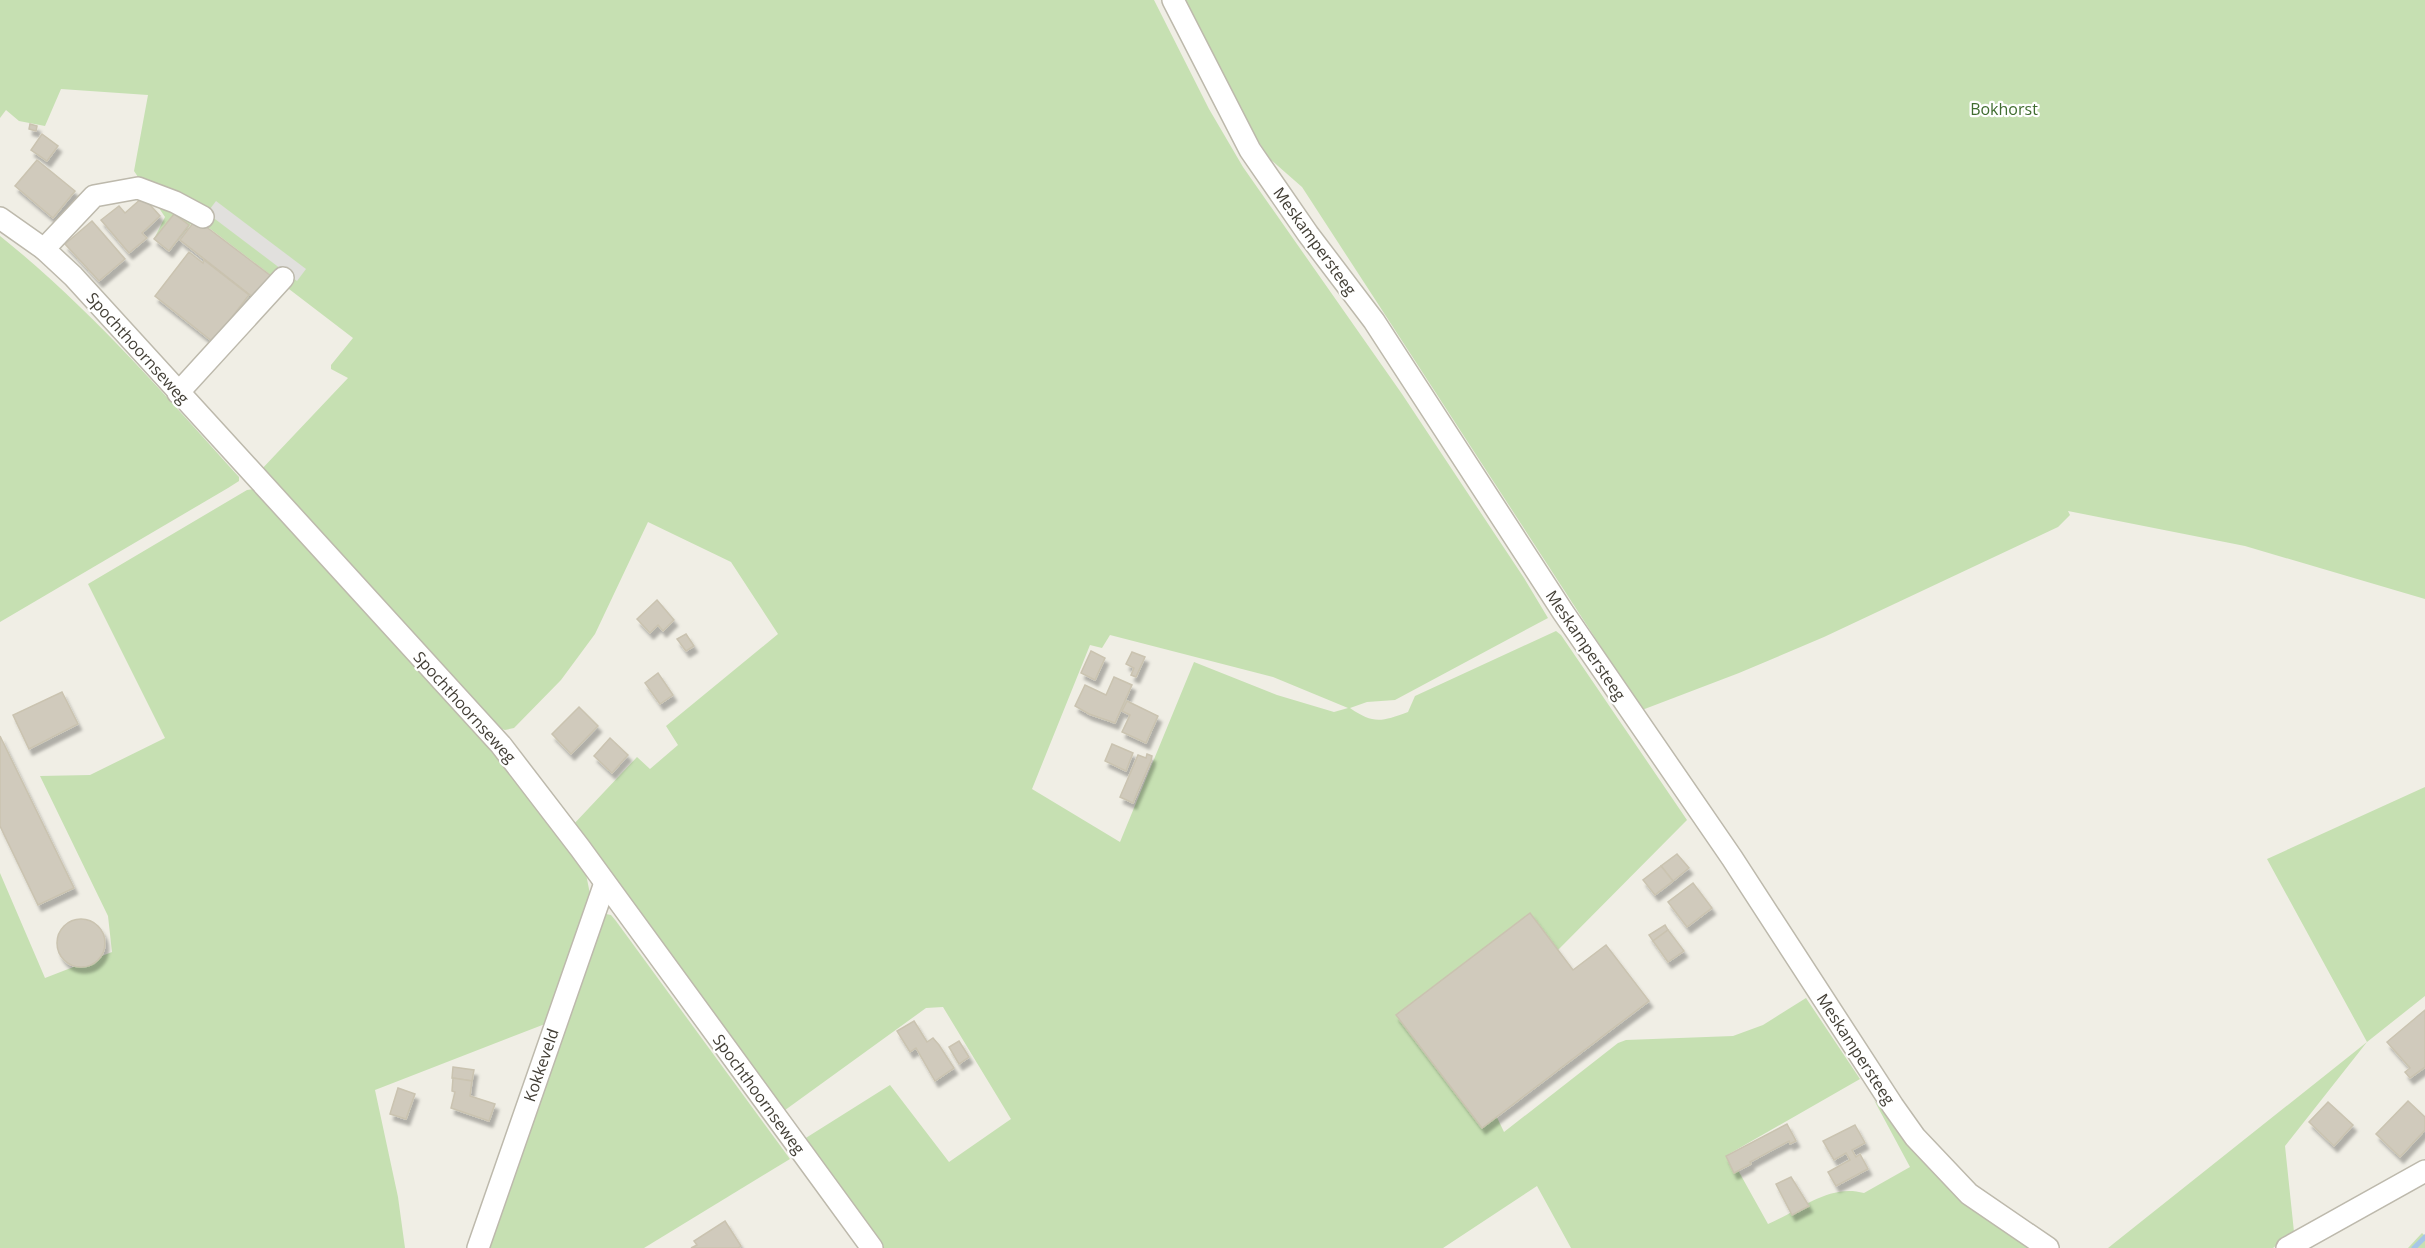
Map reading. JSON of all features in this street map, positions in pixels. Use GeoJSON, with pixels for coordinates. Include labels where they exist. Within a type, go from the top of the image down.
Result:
{"type":"FeatureCollection","features":[{"type":"Feature","properties":{"kind":"street","name":"Meskampersteeg"},"geometry":{"type":"LineString","coordinates":[[1173,0],[1250,150],[1308,234],[1374,321],[1563,612],[1732,858],[1914,1137],[1969,1194],[2048,1248]]}},
{"type":"Feature","properties":{"kind":"street"},"geometry":{"type":"LineString","coordinates":[[44,249],[94,196],[138,188],[175,202],[203,217]]}},
{"type":"Feature","properties":{"kind":"street","name":"Spochthoornseweg"},"geometry":{"type":"LineString","coordinates":[[0,218],[44,249],[73,276],[501,745],[872,1248]]}},
{"type":"Feature","properties":{"kind":"street"},"geometry":{"type":"LineString","coordinates":[[178,393],[283,278]]}},
{"type":"Feature","properties":{"kind":"street","name":"Kokkeveld"},"geometry":{"type":"LineString","coordinates":[[478,1248],[605,883]]}},
{"type":"Feature","properties":{"kind":"street"},"geometry":{"type":"LineString","coordinates":[[2287,1248],[2425,1171]]}},
{"type":"Feature","properties":{"kind":"green space"},"geometry":{"type":"Polygon","coordinates":[[[0,0],[1154,0],[1209,109],[1243,167],[1402,394],[1548,618],[1395,700],[1367,702],[1350,708],[1365,717],[1378,720],[1408,712],[1415,696],[1556,631],[1561,635],[1687,820],[1553,955],[1467,1055],[1504,1132],[1618,1043],[1626,1040],[1733,1036],[1763,1025],[1806,998],[1860,1079],[1729,1154],[1768,1224],[1826,1195],[1851,1191],[1864,1193],[1910,1167],[1874,1100],[1946,1186],[2029,1248],[1571,1248],[1537,1186],[1443,1248],[879,1248],[801,1141],[890,1085],[949,1162],[1011,1119],[943,1007],[926,1008],[781,1113],[572,826],[637,757],[650,769],[678,745],[666,726],[778,634],[731,562],[648,522],[595,634],[561,680],[514,728],[505,730],[495,727],[259,472],[348,378],[331,369],[331,365],[353,338],[196,218],[169,251],[154,239],[165,217],[134,171],[148,95],[61,89],[45,126],[19,121],[6,110],[0,118],[0,0]],[[1110,635],[1102,648],[1090,645],[1032,789],[1120,842],[1194,662],[1277,695],[1334,712],[1348,708],[1273,677],[1110,635]]]}},
{"type":"Feature","properties":{"kind":"green space","name":"Bokhorst"},"geometry":{"type":"Polygon","coordinates":[[[1182,0],[2425,0],[2425,599],[2245,546],[2068,511],[2070,515],[2058,527],[1824,637],[1642,710],[1302,187],[1270,159],[1236,107],[1182,0]]]}},
{"type":"Feature","properties":{"kind":"green space"},"geometry":{"type":"Polygon","coordinates":[[[0,236],[33,263],[95,321],[239,477],[239,481],[0,622],[0,236]]]}},
{"type":"Feature","properties":{"kind":"green space"},"geometry":{"type":"Polygon","coordinates":[[[254,489],[483,738],[586,874],[590,894],[588,903],[545,1024],[375,1090],[398,1197],[405,1248],[0,1248],[0,873],[45,978],[112,952],[108,916],[40,776],[90,775],[165,738],[88,584],[247,490],[254,489]]]}},
{"type":"Feature","properties":{"kind":"green space"},"geometry":{"type":"Polygon","coordinates":[[[2425,787],[2425,996],[2367,1042],[2267,859],[2425,787]]]}},
{"type":"Feature","properties":{"kind":"green space"},"geometry":{"type":"Polygon","coordinates":[[[606,914],[611,915],[616,921],[790,1159],[644,1248],[485,1248],[601,918],[606,914]]]}},
{"type":"Feature","properties":{"kind":"green space"},"geometry":{"type":"Polygon","coordinates":[[[2367,1042],[2285,1146],[2294,1232],[2273,1248],[2108,1248],[2367,1042]]]}},
{"type":"Feature","properties":{"kind":"green space"},"geometry":{"type":"Polygon","coordinates":[[[2422,1233],[2425,1236],[2425,1248],[2408,1248],[2422,1233]]]}},
{"type":"Feature","properties":{"kind":"shaded area"},"geometry":{"type":"Polygon","coordinates":[[[216,201],[306,269],[297,281],[207,213],[216,201]]]}},
{"type":"Feature","properties":{"kind":"building"},"geometry":{"type":"Polygon","coordinates":[[[30,124],[37,126],[36,131],[29,129],[30,124]]]}},
{"type":"Feature","properties":{"kind":"building"},"geometry":{"type":"Polygon","coordinates":[[[42,134],[58,146],[47,161],[31,150],[42,134]]]}},
{"type":"Feature","properties":{"kind":"building"},"geometry":{"type":"Polygon","coordinates":[[[37,160],[75,191],[53,218],[15,186],[37,160]]]}},
{"type":"Feature","properties":{"kind":"building"},"geometry":{"type":"Polygon","coordinates":[[[143,197],[160,216],[142,233],[147,238],[129,253],[101,220],[119,206],[125,213],[143,197]]]}},
{"type":"Feature","properties":{"kind":"building"},"geometry":{"type":"Polygon","coordinates":[[[174,214],[189,225],[169,251],[154,239],[174,214]]]}},
{"type":"Feature","properties":{"kind":"building"},"geometry":{"type":"Polygon","coordinates":[[[196,219],[271,276],[254,298],[180,240],[196,219]]]}},
{"type":"Feature","properties":{"kind":"building"},"geometry":{"type":"Polygon","coordinates":[[[92,221],[125,259],[99,281],[65,244],[92,221]]]}},
{"type":"Feature","properties":{"kind":"building"},"geometry":{"type":"Polygon","coordinates":[[[189,252],[203,263],[204,260],[249,295],[213,342],[155,296],[189,252]]]}},
{"type":"Feature","properties":{"kind":"building"},"geometry":{"type":"Polygon","coordinates":[[[657,600],[674,620],[663,631],[658,625],[650,633],[637,619],[657,600]]]}},
{"type":"Feature","properties":{"kind":"building"},"geometry":{"type":"Polygon","coordinates":[[[686,634],[694,646],[686,651],[677,639],[686,634]]]}},
{"type":"Feature","properties":{"kind":"building"},"geometry":{"type":"Polygon","coordinates":[[[1091,651],[1105,658],[1095,680],[1081,673],[1091,651]]]}},
{"type":"Feature","properties":{"kind":"building"},"geometry":{"type":"Polygon","coordinates":[[[1132,652],[1145,657],[1136,677],[1131,675],[1134,668],[1126,664],[1132,652]]]}},
{"type":"Feature","properties":{"kind":"building"},"geometry":{"type":"Polygon","coordinates":[[[658,673],[673,695],[660,704],[645,683],[658,673]]]}},
{"type":"Feature","properties":{"kind":"building"},"geometry":{"type":"Polygon","coordinates":[[[1114,677],[1132,685],[1115,723],[1089,714],[1075,706],[1085,685],[1106,695],[1114,677]]]}},
{"type":"Feature","properties":{"kind":"building"},"geometry":{"type":"Polygon","coordinates":[[[62,692],[78,724],[29,749],[13,715],[62,692]]]}},
{"type":"Feature","properties":{"kind":"building"},"geometry":{"type":"Polygon","coordinates":[[[1127,701],[1158,716],[1146,743],[1122,732],[1130,715],[1122,711],[1127,701]]]}},
{"type":"Feature","properties":{"kind":"building"},"geometry":{"type":"Polygon","coordinates":[[[579,707],[598,726],[571,754],[552,734],[579,707]]]}},
{"type":"Feature","properties":{"kind":"building"},"geometry":{"type":"Polygon","coordinates":[[[0,736],[74,888],[38,905],[0,826],[0,736]]]}},
{"type":"Feature","properties":{"kind":"building"},"geometry":{"type":"Polygon","coordinates":[[[610,738],[628,755],[612,773],[594,756],[610,738]]]}},
{"type":"Feature","properties":{"kind":"building"},"geometry":{"type":"Polygon","coordinates":[[[1112,744],[1133,753],[1126,771],[1105,761],[1112,744]]]}},
{"type":"Feature","properties":{"kind":"building"},"geometry":{"type":"Polygon","coordinates":[[[1147,754],[1152,756],[1151,761],[1133,803],[1120,797],[1138,755],[1146,758],[1147,754]]]}},
{"type":"Feature","properties":{"kind":"building"},"geometry":{"type":"Polygon","coordinates":[[[1677,854],[1689,868],[1673,881],[1661,866],[1677,854]]]}},
{"type":"Feature","properties":{"kind":"building"},"geometry":{"type":"Polygon","coordinates":[[[1661,866],[1673,881],[1655,895],[1643,880],[1661,866]]]}},
{"type":"Feature","properties":{"kind":"building"},"geometry":{"type":"Polygon","coordinates":[[[1693,883],[1712,908],[1687,927],[1668,902],[1693,883]]]}},
{"type":"Feature","properties":{"kind":"building"},"geometry":{"type":"Polygon","coordinates":[[[1530,913],[1573,970],[1606,945],[1649,1001],[1482,1128],[1396,1015],[1530,913]]]}},
{"type":"Feature","properties":{"kind":"building"},"geometry":{"type":"Polygon","coordinates":[[[81,919],[98,926],[105,943],[98,960],[81,967],[64,960],[57,943],[64,926],[81,919]]]}},
{"type":"Feature","properties":{"kind":"building"},"geometry":{"type":"Polygon","coordinates":[[[1665,925],[1668,930],[1653,941],[1649,935],[1665,925]]]}},
{"type":"Feature","properties":{"kind":"building"},"geometry":{"type":"Polygon","coordinates":[[[1668,930],[1684,951],[1668,962],[1653,941],[1668,930]]]}},
{"type":"Feature","properties":{"kind":"building"},"geometry":{"type":"Polygon","coordinates":[[[2425,1010],[2425,1067],[2410,1078],[2405,1072],[2410,1068],[2387,1042],[2425,1010]]]}},
{"type":"Feature","properties":{"kind":"building"},"geometry":{"type":"Polygon","coordinates":[[[914,1021],[927,1042],[933,1038],[954,1068],[935,1081],[916,1048],[910,1052],[897,1031],[914,1021]]]}},
{"type":"Feature","properties":{"kind":"building"},"geometry":{"type":"Polygon","coordinates":[[[959,1041],[969,1057],[959,1064],[949,1047],[959,1041]]]}},
{"type":"Feature","properties":{"kind":"building"},"geometry":{"type":"Polygon","coordinates":[[[453,1067],[474,1070],[472,1081],[452,1078],[453,1067]]]}},
{"type":"Feature","properties":{"kind":"building"},"geometry":{"type":"Polygon","coordinates":[[[453,1078],[472,1081],[470,1096],[495,1104],[489,1121],[451,1108],[455,1092],[452,1091],[453,1078]]]}},
{"type":"Feature","properties":{"kind":"building"},"geometry":{"type":"Polygon","coordinates":[[[398,1088],[415,1094],[406,1119],[390,1114],[398,1088]]]}},
{"type":"Feature","properties":{"kind":"building"},"geometry":{"type":"Polygon","coordinates":[[[2408,1101],[2425,1117],[2425,1130],[2400,1157],[2376,1134],[2408,1101]]]}},
{"type":"Feature","properties":{"kind":"building"},"geometry":{"type":"Polygon","coordinates":[[[2328,1102],[2353,1125],[2334,1146],[2309,1122],[2328,1102]]]}},
{"type":"Feature","properties":{"kind":"building"},"geometry":{"type":"Polygon","coordinates":[[[1787,1124],[1796,1141],[1790,1144],[1789,1141],[1734,1173],[1726,1156],[1787,1124]]]}},
{"type":"Feature","properties":{"kind":"building"},"geometry":{"type":"Polygon","coordinates":[[[1855,1125],[1865,1143],[1852,1150],[1856,1157],[1860,1154],[1868,1169],[1836,1186],[1828,1172],[1850,1160],[1846,1153],[1834,1160],[1823,1141],[1855,1125]]]}},
{"type":"Feature","properties":{"kind":"building"},"geometry":{"type":"Polygon","coordinates":[[[1791,1177],[1809,1206],[1792,1215],[1776,1184],[1791,1177]]]}},
{"type":"Feature","properties":{"kind":"building"},"geometry":{"type":"Polygon","coordinates":[[[725,1221],[741,1246],[738,1248],[691,1248],[697,1245],[694,1241],[725,1221]]]}},
{"type":"Feature","properties":{"kind":"waterway"},"geometry":{"type":"LineString","coordinates":[[2414,1248],[2425,1237]]}}]}
